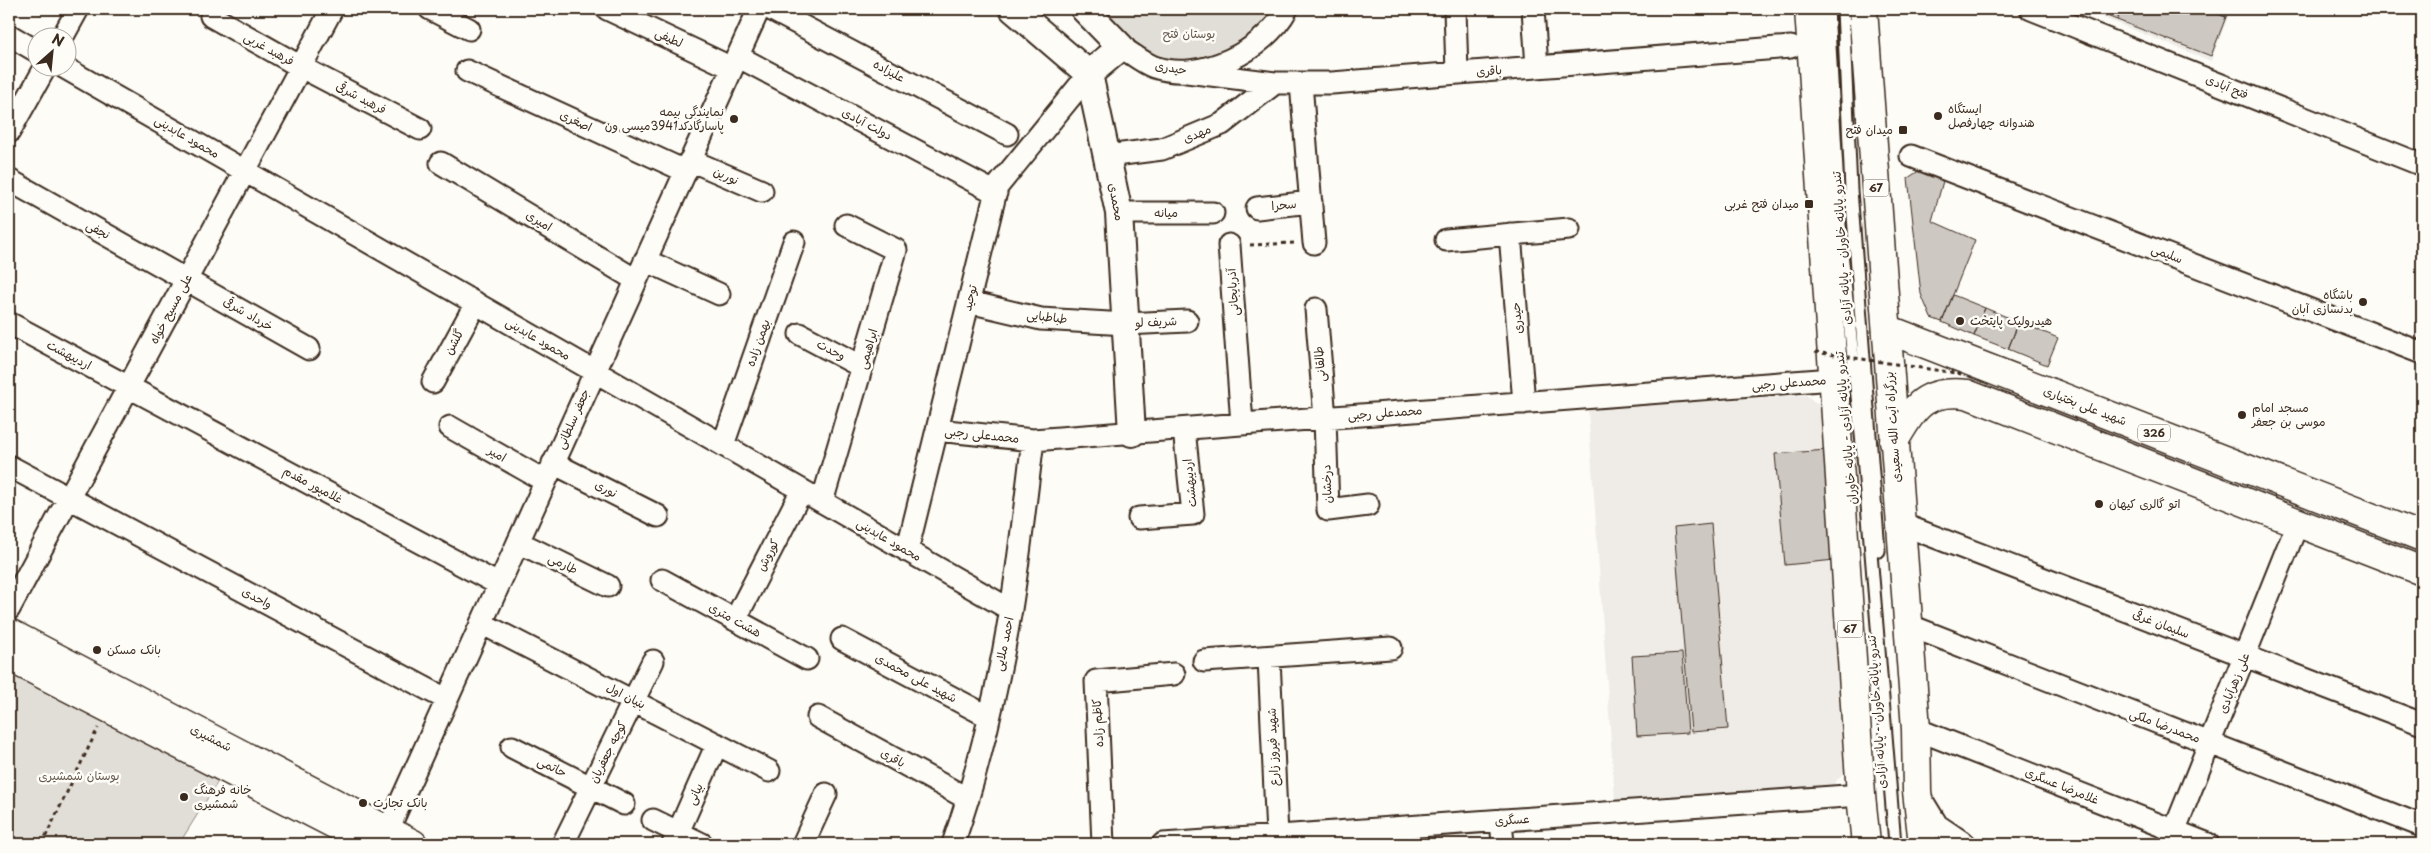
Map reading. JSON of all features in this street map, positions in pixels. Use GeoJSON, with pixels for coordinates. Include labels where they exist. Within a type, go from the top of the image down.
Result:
{"type":"FeatureCollection","features":[{"type":"Feature","properties":{"kind":"main road","name":"67"},"geometry":{"type":"LineString","coordinates":[[1809,9],[1861,795],[1866,844]]}},
{"type":"Feature","properties":{"kind":"main road","name":"بزرگراه آیت الله سعیدی"},"geometry":{"type":"LineString","coordinates":[[1863,9],[1916,728],[1917,791],[1923,844]]}},
{"type":"Feature","properties":{"kind":"main road","name":"شهید علی بختیاری"},"geometry":{"type":"LineString","coordinates":[[1887,329],[2422,537]]}},
{"type":"Feature","properties":{"kind":"main road","name":"326"},"geometry":{"type":"LineString","coordinates":[[1894,442],[1912,412],[1921,403],[1934,396],[1948,392],[1967,394],[2422,570]]}},
{"type":"Feature","properties":{"kind":"main road","name":"شمشیری"},"geometry":{"type":"LineString","coordinates":[[9,633],[380,839]]}},
{"type":"Feature","properties":{"kind":"main road","name":"شمشیری"},"geometry":{"type":"LineString","coordinates":[[9,657],[107,709],[380,839],[413,844]]}},
{"type":"Feature","properties":{"kind":"street"},"geometry":{"type":"LineString","coordinates":[[68,28],[78,9]]}},
{"type":"Feature","properties":{"kind":"street","name":"علی مسیح خواه"},"geometry":{"type":"LineString","coordinates":[[9,609],[332,9]]}},
{"type":"Feature","properties":{"kind":"street"},"geometry":{"type":"LineString","coordinates":[[430,9],[469,29]]}},
{"type":"Feature","properties":{"kind":"street","name":"لطیفی"},"geometry":{"type":"LineString","coordinates":[[607,9],[735,62]]}},
{"type":"Feature","properties":{"kind":"street","name":"جعفر سلطانی"},"geometry":{"type":"LineString","coordinates":[[380,839],[518,542],[759,9]]}},
{"type":"Feature","properties":{"kind":"street","name":"علیزاده"},"geometry":{"type":"LineString","coordinates":[[770,9],[1007,134]]}},
{"type":"Feature","properties":{"kind":"street"},"geometry":{"type":"LineString","coordinates":[[1014,9],[1089,74],[1121,47]]}},
{"type":"Feature","properties":{"kind":"street","name":"حیدری"},"geometry":{"type":"LineString","coordinates":[[1084,9],[1121,47],[1153,67],[1188,72],[1222,63],[1262,40],[1287,9]]}},
{"type":"Feature","properties":{"kind":"street"},"geometry":{"type":"LineString","coordinates":[[1455,9],[1457,73]]}},
{"type":"Feature","properties":{"kind":"street"},"geometry":{"type":"LineString","coordinates":[[1533,9],[1537,67]]}},
{"type":"Feature","properties":{"kind":"street","name":"فتح آبادی"},"geometry":{"type":"LineString","coordinates":[[2031,9],[2422,166]]}},
{"type":"Feature","properties":{"kind":"street","name":"فرهبد غربی"},"geometry":{"type":"LineString","coordinates":[[211,16],[301,67]]}},
{"type":"Feature","properties":{"kind":"street"},"geometry":{"type":"LineString","coordinates":[[9,35],[28,46]]}},
{"type":"Feature","properties":{"kind":"street","name":"باقری"},"geometry":{"type":"LineString","coordinates":[[1188,72],[1275,83],[1332,83],[1792,47]]}},
{"type":"Feature","properties":{"kind":"street","name":"دولت آبادی"},"geometry":{"type":"LineString","coordinates":[[735,62],[996,193]]}},
{"type":"Feature","properties":{"kind":"street","name":"فرهبد شرقی"},"geometry":{"type":"LineString","coordinates":[[301,67],[420,130]]}},
{"type":"Feature","properties":{"kind":"street","name":"اصغری"},"geometry":{"type":"LineString","coordinates":[[467,71],[688,165]]}},
{"type":"Feature","properties":{"kind":"street","name":"محمدی"},"geometry":{"type":"LineString","coordinates":[[1089,74],[1119,213],[1132,433]]}},
{"type":"Feature","properties":{"kind":"street","name":"توحید"},"geometry":{"type":"LineString","coordinates":[[907,551],[997,187],[1089,74]]}},
{"type":"Feature","properties":{"kind":"street","name":"محمود عابدینی"},"geometry":{"type":"LineString","coordinates":[[78,75],[1011,610]]}},
{"type":"Feature","properties":{"kind":"street"},"geometry":{"type":"LineString","coordinates":[[9,132],[39,78]]}},
{"type":"Feature","properties":{"kind":"street","name":"مهدی"},"geometry":{"type":"LineString","coordinates":[[1107,156],[1162,149],[1222,124],[1275,83]]}},
{"type":"Feature","properties":{"kind":"street"},"geometry":{"type":"LineString","coordinates":[[1302,83],[1314,243]]}},
{"type":"Feature","properties":{"kind":"street","name":"سلیمی"},"geometry":{"type":"LineString","coordinates":[[1911,156],[2422,353]]}},
{"type":"Feature","properties":{"kind":"street","name":"امیری"},"geometry":{"type":"LineString","coordinates":[[442,163],[636,280]]}},
{"type":"Feature","properties":{"kind":"street","name":"نورین"},"geometry":{"type":"LineString","coordinates":[[688,165],[762,191]]}},
{"type":"Feature","properties":{"kind":"street","name":"نجفی"},"geometry":{"type":"LineString","coordinates":[[9,180],[187,279]]}},
{"type":"Feature","properties":{"kind":"street","name":"سحرا"},"geometry":{"type":"LineString","coordinates":[[1257,208],[1311,202]]}},
{"type":"Feature","properties":{"kind":"street","name":"میانه"},"geometry":{"type":"LineString","coordinates":[[1119,213],[1213,213]]}},
{"type":"Feature","properties":{"kind":"street","name":"ابراهیمی"},"geometry":{"type":"LineString","coordinates":[[822,502],[896,250],[846,225]]}},
{"type":"Feature","properties":{"kind":"street"},"geometry":{"type":"LineString","coordinates":[[1446,240],[1569,229]]}},
{"type":"Feature","properties":{"kind":"street","name":"حیدری"},"geometry":{"type":"LineString","coordinates":[[1510,234],[1524,403]]}},
{"type":"Feature","properties":{"kind":"street","name":"بهمن زاده"},"geometry":{"type":"LineString","coordinates":[[723,445],[794,242]]}},
{"type":"Feature","properties":{"kind":"street","name":"آذربایجانی"},"geometry":{"type":"LineString","coordinates":[[1229,246],[1242,424]]}},
{"type":"Feature","properties":{"kind":"street"},"geometry":{"type":"LineString","coordinates":[[645,260],[719,294]]}},
{"type":"Feature","properties":{"kind":"street","name":"خرداد شرقی"},"geometry":{"type":"LineString","coordinates":[[187,279],[309,349]]}},
{"type":"Feature","properties":{"kind":"street","name":"طباطبایی"},"geometry":{"type":"LineString","coordinates":[[969,302],[1041,319],[1126,324]]}},
{"type":"Feature","properties":{"kind":"street","name":"گلشن"},"geometry":{"type":"LineString","coordinates":[[433,382],[476,303]]}},
{"type":"Feature","properties":{"kind":"street","name":"طالقانی"},"geometry":{"type":"LineString","coordinates":[[1316,309],[1324,418]]}},
{"type":"Feature","properties":{"kind":"street","name":"شریف لو"},"geometry":{"type":"LineString","coordinates":[[1126,324],[1187,320]]}},
{"type":"Feature","properties":{"kind":"street","name":"اردیبهشت"},"geometry":{"type":"LineString","coordinates":[[9,323],[128,387]]}},
{"type":"Feature","properties":{"kind":"street","name":"وحدت"},"geometry":{"type":"LineString","coordinates":[[800,334],[862,367]]}},
{"type":"Feature","properties":{"kind":"street","name":"محمدعلی رجبی"},"geometry":{"type":"LineString","coordinates":[[937,430],[1033,440],[1833,379]]}},
{"type":"Feature","properties":{"kind":"street","name":"غلامپور مقدم"},"geometry":{"type":"LineString","coordinates":[[128,387],[498,584]]}},
{"type":"Feature","properties":{"kind":"street","name":"درخشان"},"geometry":{"type":"LineString","coordinates":[[1324,418],[1328,510],[1368,505]]}},
{"type":"Feature","properties":{"kind":"street","name":"امیر"},"geometry":{"type":"LineString","coordinates":[[450,427],[549,472]]}},
{"type":"Feature","properties":{"kind":"street","name":"اردیبهشت"},"geometry":{"type":"LineString","coordinates":[[1139,518],[1193,514],[1184,429]]}},
{"type":"Feature","properties":{"kind":"street","name":"احمد ملایی"},"geometry":{"type":"LineString","coordinates":[[953,844],[968,799],[989,717],[1011,610],[1033,440]]}},
{"type":"Feature","properties":{"kind":"street","name":"واحدی"},"geometry":{"type":"LineString","coordinates":[[9,466],[446,699]]}},
{"type":"Feature","properties":{"kind":"street","name":"نوری"},"geometry":{"type":"LineString","coordinates":[[549,472],[658,516]]}},
{"type":"Feature","properties":{"kind":"street","name":"کوروش"},"geometry":{"type":"LineString","coordinates":[[735,620],[802,490]]}},
{"type":"Feature","properties":{"kind":"street","name":"علی زهرآبادی"},"geometry":{"type":"LineString","coordinates":[[2172,838],[2298,522]]}},
{"type":"Feature","properties":{"kind":"street","name":"سلیمان غرقی"},"geometry":{"type":"LineString","coordinates":[[1900,524],[2422,724]]}},
{"type":"Feature","properties":{"kind":"street","name":"طارمی"},"geometry":{"type":"LineString","coordinates":[[518,542],[608,586]]}},
{"type":"Feature","properties":{"kind":"street","name":"هشت متری"},"geometry":{"type":"LineString","coordinates":[[662,580],[807,659]]}},
{"type":"Feature","properties":{"kind":"street","name":"بنیان اول"},"geometry":{"type":"LineString","coordinates":[[481,623],[769,771]]}},
{"type":"Feature","properties":{"kind":"street","name":"محمدرضا ملکی"},"geometry":{"type":"LineString","coordinates":[[1908,625],[2422,826]]}},
{"type":"Feature","properties":{"kind":"street","name":"شهید علی محمدی"},"geometry":{"type":"LineString","coordinates":[[842,639],[989,717]]}},
{"type":"Feature","properties":{"kind":"street"},"geometry":{"type":"LineString","coordinates":[[1204,661],[1269,658],[1391,648]]}},
{"type":"Feature","properties":{"kind":"street","name":"شهید فیروز زارع"},"geometry":{"type":"LineString","coordinates":[[1269,658],[1277,836]]}},
{"type":"Feature","properties":{"kind":"street","name":"کوچه جعفریان"},"geometry":{"type":"LineString","coordinates":[[563,844],[653,661]]}},
{"type":"Feature","properties":{"kind":"street","name":"کاظم زاده"},"geometry":{"type":"LineString","coordinates":[[1103,844],[1096,681],[1174,674]]}},
{"type":"Feature","properties":{"kind":"street","name":"باقری"},"geometry":{"type":"LineString","coordinates":[[818,716],[968,799]]}},
{"type":"Feature","properties":{"kind":"street","name":"غلامرضا عسگری"},"geometry":{"type":"LineString","coordinates":[[1916,728],[2172,838],[2208,844]]}},
{"type":"Feature","properties":{"kind":"street","name":"بیانی"},"geometry":{"type":"LineString","coordinates":[[675,838],[716,744]]}},
{"type":"Feature","properties":{"kind":"street","name":"حاتمی"},"geometry":{"type":"LineString","coordinates":[[512,747],[624,804]]}},
{"type":"Feature","properties":{"kind":"street"},"geometry":{"type":"LineString","coordinates":[[1917,791],[1937,825],[1965,844]]}},
{"type":"Feature","properties":{"kind":"street"},"geometry":{"type":"LineString","coordinates":[[803,844],[826,794]]}},
{"type":"Feature","properties":{"kind":"street","name":"عسگری"},"geometry":{"type":"LineString","coordinates":[[1163,844],[1277,836],[1322,839],[1501,820],[1861,795]]}},
{"type":"Feature","properties":{"kind":"street"},"geometry":{"type":"LineString","coordinates":[[653,820],[675,838],[702,844]]}},
{"type":"Feature","properties":{"kind":"street"},"geometry":{"type":"LineString","coordinates":[[1501,820],[1503,844]]}},
{"type":"Feature","properties":{"kind":"lane","name":"تندرو پایانه آزادی - پایانه خاوران"},"geometry":{"type":"LineString","coordinates":[[1828,9],[1841,243],[1862,444],[1895,844]]}},
{"type":"Feature","properties":{"kind":"lane","name":"تندرو پایانه خاوران - پایانه آزادی"},"geometry":{"type":"LineString","coordinates":[[1843,9],[1851,190],[1901,844]]}},
{"type":"Feature","properties":{"kind":"path"},"geometry":{"type":"LineString","coordinates":[[1229,246],[1314,243]]}},
{"type":"Feature","properties":{"kind":"path"},"geometry":{"type":"LineString","coordinates":[[1815,352],[1962,374]]}},
{"type":"Feature","properties":{"kind":"path"},"geometry":{"type":"LineString","coordinates":[[42,844],[107,709]]}},
{"type":"Feature","properties":{"kind":"shaded area"},"geometry":{"type":"Polygon","coordinates":[[[2081,9],[2231,9],[2211,61],[2081,9]]]}},
{"type":"Feature","properties":{"kind":"shaded area"},"geometry":{"type":"Polygon","coordinates":[[[1806,395],[1824,409],[1850,765],[1833,785],[1615,800],[1588,409],[1806,395]]]}},
{"type":"Feature","properties":{"kind":"green space","name":"بوستان فتح"},"geometry":{"type":"Polygon","coordinates":[[[1102,9],[1275,9],[1253,33],[1224,51],[1207,57],[1174,60],[1158,56],[1142,47],[1102,9]]]}},
{"type":"Feature","properties":{"kind":"green space","name":"بوستان شمشیری"},"geometry":{"type":"Polygon","coordinates":[[[9,662],[222,775],[179,844],[9,844],[9,662]]]}},
{"type":"Feature","properties":{"kind":"building"},"geometry":{"type":"Polygon","coordinates":[[[2089,9],[2122,9],[2117,20],[2089,9]]]}},
{"type":"Feature","properties":{"kind":"building"},"geometry":{"type":"Polygon","coordinates":[[[2122,9],[2206,9],[2226,17],[2211,56],[2117,20],[2122,9]]]}},
{"type":"Feature","properties":{"kind":"building"},"geometry":{"type":"Polygon","coordinates":[[[2206,9],[2229,9],[2226,17],[2206,9]]]}},
{"type":"Feature","properties":{"kind":"building"},"geometry":{"type":"Polygon","coordinates":[[[1920,170],[1943,181],[1932,221],[1975,240],[1942,322],[1931,318],[1921,294],[1908,178],[1920,170]]]}},
{"type":"Feature","properties":{"kind":"building"},"geometry":{"type":"Polygon","coordinates":[[[1953,295],[1985,308],[1974,336],[1942,322],[1953,295]]]}},
{"type":"Feature","properties":{"kind":"building"},"geometry":{"type":"Polygon","coordinates":[[[1985,308],[2019,322],[2008,349],[1974,336],[1985,308]]]}},
{"type":"Feature","properties":{"kind":"building"},"geometry":{"type":"Polygon","coordinates":[[[2019,322],[2058,338],[2047,365],[2008,349],[2019,322]]]}},
{"type":"Feature","properties":{"kind":"building"},"geometry":{"type":"Polygon","coordinates":[[[1827,450],[1835,560],[1785,565],[1775,454],[1827,450]]]}},
{"type":"Feature","properties":{"kind":"building"},"geometry":{"type":"Polygon","coordinates":[[[1711,524],[1728,729],[1691,732],[1674,528],[1711,524]]]}},
{"type":"Feature","properties":{"kind":"building"},"geometry":{"type":"Polygon","coordinates":[[[1682,653],[1688,733],[1637,736],[1632,656],[1682,653]]]}},
{"type":"Feature","properties":{"kind":"place","name":"ایستگاه هندوانه چهارفصل"},"geometry":{"type":"Point","coordinates":[1938,116]}},
{"type":"Feature","properties":{"kind":"place","name":"نمایندگی بیمه پاسارگادکد3941میسی ون"},"geometry":{"type":"Point","coordinates":[734,119]}},
{"type":"Feature","properties":{"kind":"place","name":"میدان فتح"},"geometry":{"type":"Point","coordinates":[1903,130]}},
{"type":"Feature","properties":{"kind":"place","name":"میدان فتح غربی"},"geometry":{"type":"Point","coordinates":[1809,204]}},
{"type":"Feature","properties":{"kind":"place","name":"باشگاه بدنسازی آبان"},"geometry":{"type":"Point","coordinates":[2363,302]}},
{"type":"Feature","properties":{"kind":"place","name":"هیدرولیک پایتخت"},"geometry":{"type":"Point","coordinates":[1960,321]}},
{"type":"Feature","properties":{"kind":"place","name":"مسجد امام موسی بن جعفر"},"geometry":{"type":"Point","coordinates":[2242,415]}},
{"type":"Feature","properties":{"kind":"place","name":"اتو گالری کیهان"},"geometry":{"type":"Point","coordinates":[2099,504]}},
{"type":"Feature","properties":{"kind":"place","name":"بانک مسکن"},"geometry":{"type":"Point","coordinates":[97,650]}},
{"type":"Feature","properties":{"kind":"place","name":"خانه فرهنگ شمشیری"},"geometry":{"type":"Point","coordinates":[184,797]}},
{"type":"Feature","properties":{"kind":"place","name":"بانک تجارت"},"geometry":{"type":"Point","coordinates":[363,803]}}]}
